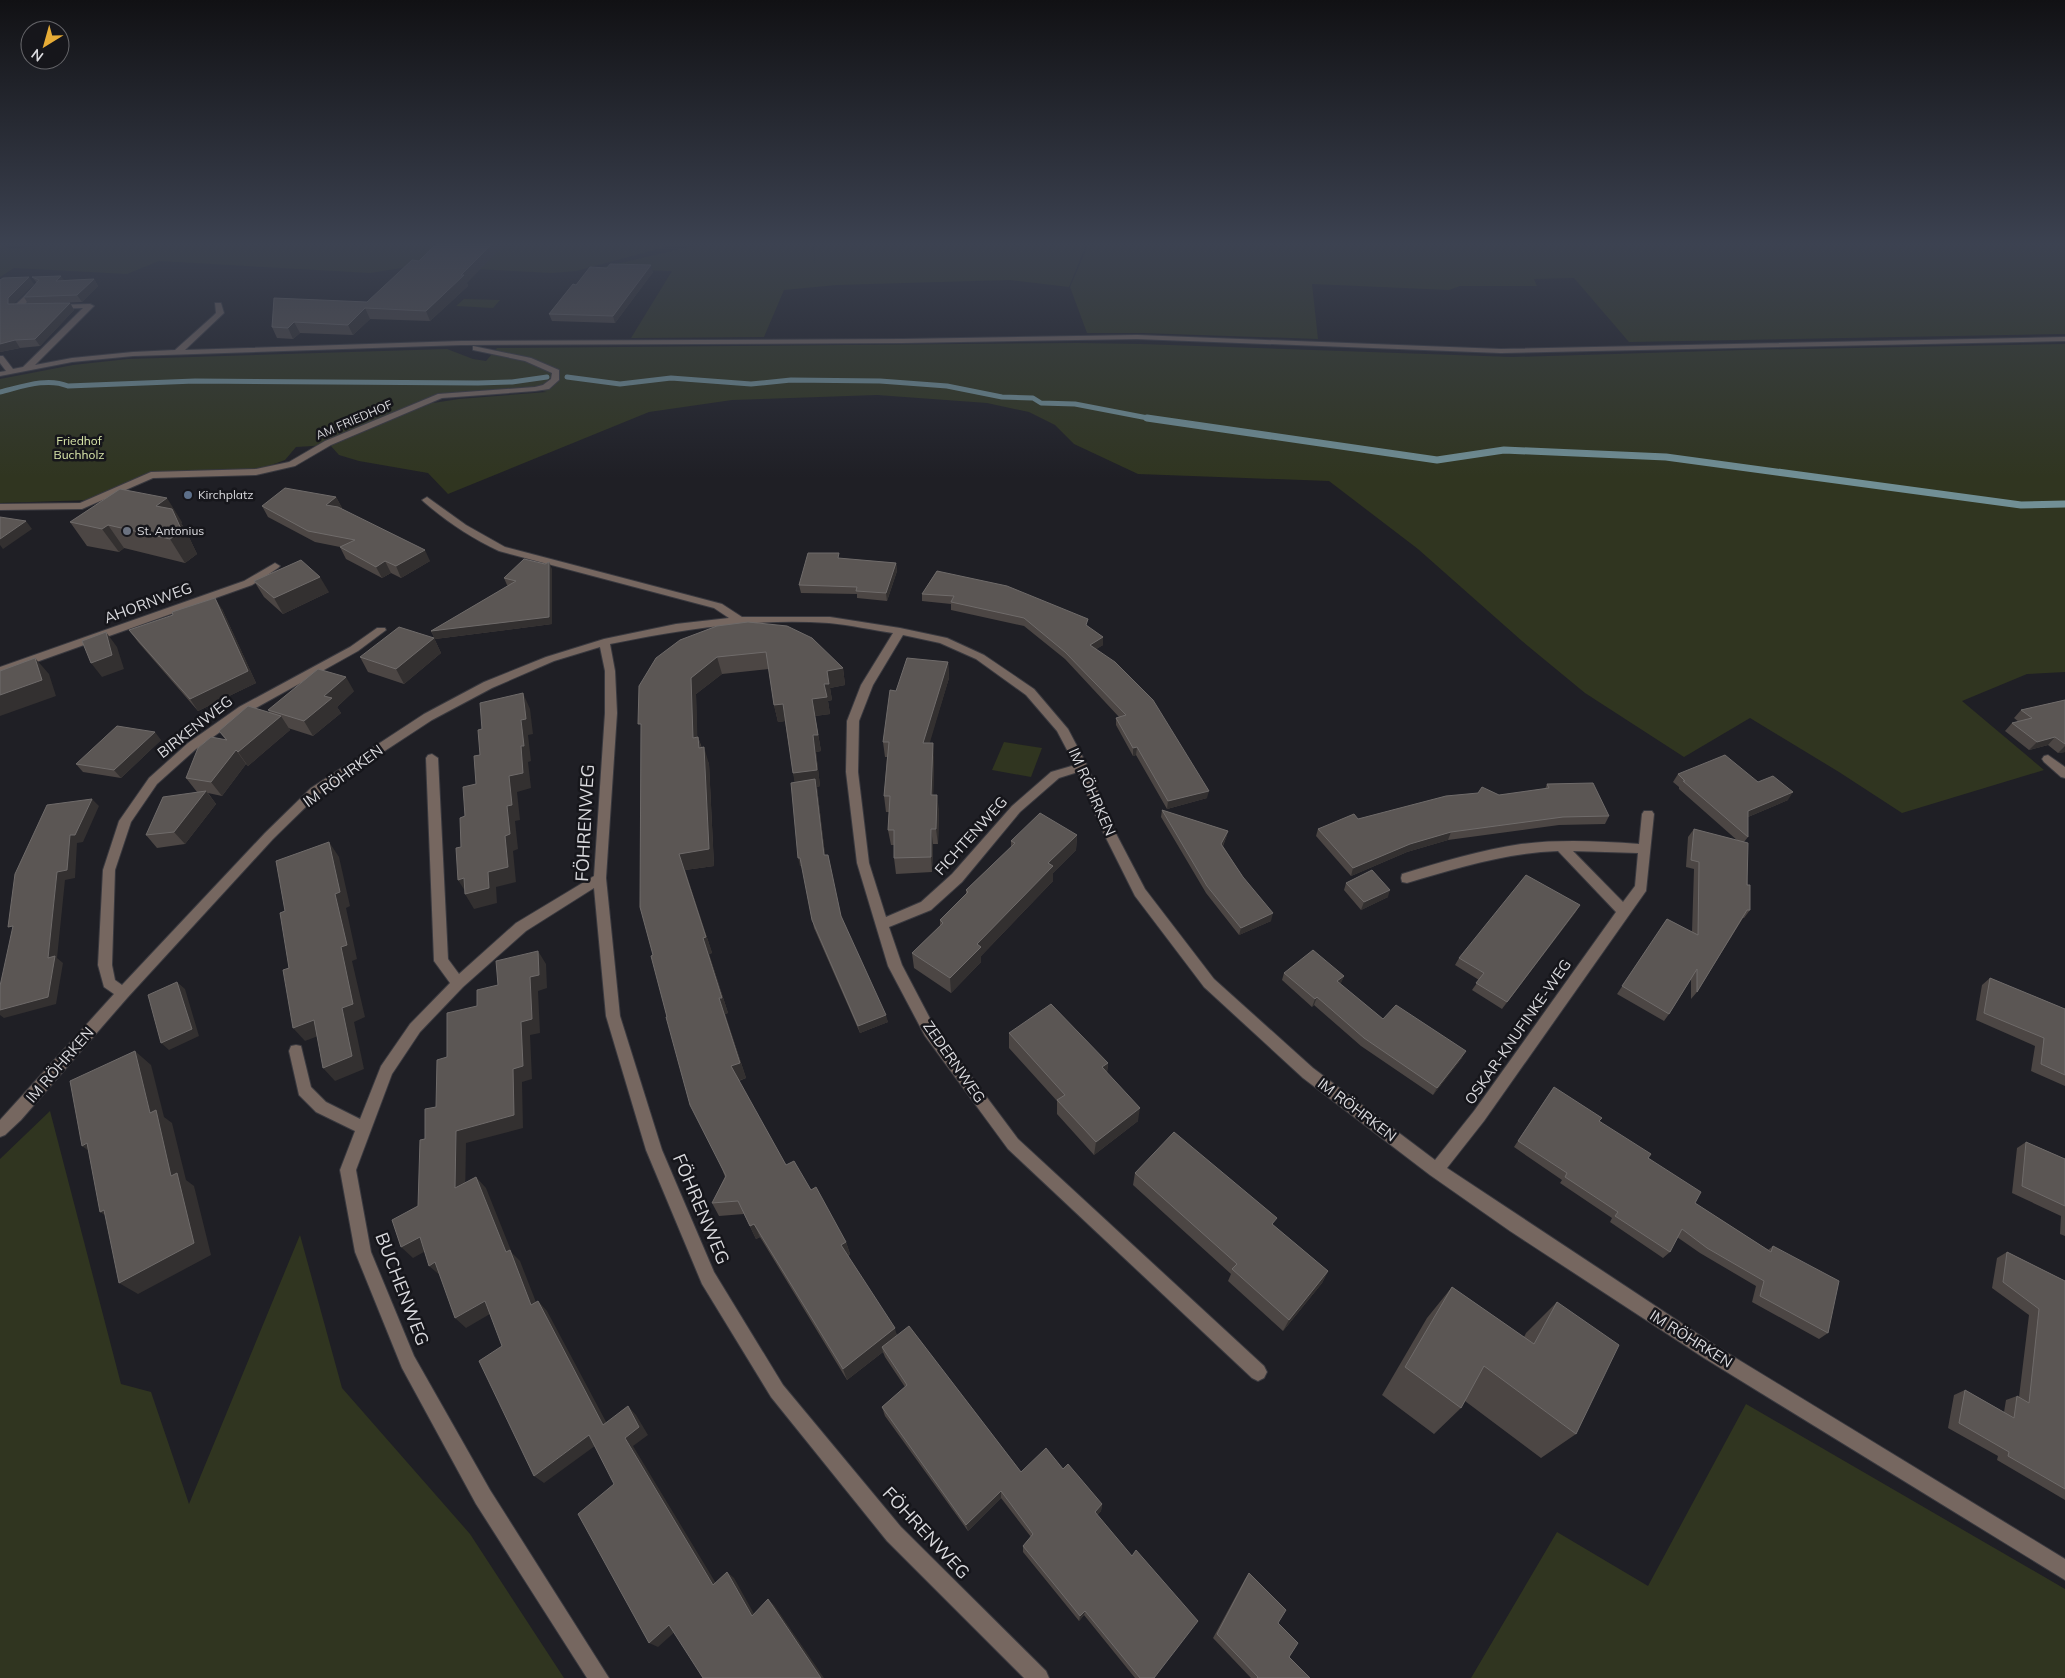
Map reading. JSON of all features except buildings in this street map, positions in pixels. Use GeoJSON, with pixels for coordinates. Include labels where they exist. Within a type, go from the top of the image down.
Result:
{"type":"FeatureCollection","features":[{"type":"Feature","properties":{"kind":"street"},"geometry":{"type":"LineString","coordinates":[[26,368],[74,321]]}},
{"type":"Feature","properties":{"kind":"street"},"geometry":{"type":"LineString","coordinates":[[178,352],[212,321]]}},
{"type":"Feature","properties":{"kind":"street"},"geometry":{"type":"LineString","coordinates":[[0,374],[72,360],[178,352],[461,343],[1137,338],[1501,351],[2065,340]]}},
{"type":"Feature","properties":{"kind":"street","name":"AM FRIEDHOF"},"geometry":{"type":"LineString","coordinates":[[0,507],[82,506],[151,475],[248,474],[292,464],[328,443],[442,396],[535,389],[546,387],[554,380],[556,372],[538,363],[461,343]]}},
{"type":"Feature","properties":{"kind":"street"},"geometry":{"type":"LineString","coordinates":[[0,358],[10,372]]}},
{"type":"Feature","properties":{"kind":"street"},"geometry":{"type":"LineString","coordinates":[[427,500],[442,514],[472,535],[502,549],[718,606],[740,620]]}},
{"type":"Feature","properties":{"kind":"street","name":"AHORNWEG"},"geometry":{"type":"LineString","coordinates":[[0,671],[248,583],[275,566]]}},
{"type":"Feature","properties":{"kind":"street","name":"IM RÖHRKEN"},"geometry":{"type":"LineString","coordinates":[[0,1130],[16,1116],[123,992],[269,836],[316,791],[428,717],[488,685],[550,659],[604,642],[676,626],[740,620],[830,620],[943,640],[980,657],[1030,692],[1062,729],[1082,768],[1105,824],[1140,892],[1209,983],[1308,1073],[1436,1170],[1679,1332],[2065,1570]]}},
{"type":"Feature","properties":{"kind":"street","name":"BIRKENWEG"},"geometry":{"type":"LineString","coordinates":[[123,992],[109,984],[105,965],[109,870],[126,821],[153,781],[192,746],[243,710],[354,649],[381,630]]}},
{"type":"Feature","properties":{"kind":"street","name":"ZEDERNWEG"},"geometry":{"type":"LineString","coordinates":[[900,631],[867,685],[853,721],[852,772],[863,863],[894,966],[930,1032],[1013,1144],[1258,1372]]}},
{"type":"Feature","properties":{"kind":"street","name":"FÖHRENWEG"},"geometry":{"type":"LineString","coordinates":[[604,642],[610,672],[611,713],[600,878],[613,1016],[654,1150],[708,1278],[777,1392],[894,1534],[1039,1678]]}},
{"type":"Feature","properties":{"kind":"street"},"geometry":{"type":"LineString","coordinates":[[432,758],[441,961],[458,983]]}},
{"type":"Feature","properties":{"kind":"street"},"geometry":{"type":"LineString","coordinates":[[2048,760],[2065,774]]}},
{"type":"Feature","properties":{"kind":"street","name":"FICHTENWEG"},"geometry":{"type":"LineString","coordinates":[[882,924],[926,906],[957,878],[1022,804],[1055,775],[1082,768]]}},
{"type":"Feature","properties":{"kind":"street","name":"OSKAR-KNUFINKE-WEG"},"geometry":{"type":"LineString","coordinates":[[1436,1170],[1479,1116],[1641,887],[1648,814]]}},
{"type":"Feature","properties":{"kind":"street"},"geometry":{"type":"LineString","coordinates":[[1407,878],[1471,859],[1523,849],[1599,846],[1644,849]]}},
{"type":"Feature","properties":{"kind":"street"},"geometry":{"type":"LineString","coordinates":[[1563,848],[1624,911]]}},
{"type":"Feature","properties":{"kind":"street","name":"BUCHENWEG"},"geometry":{"type":"LineString","coordinates":[[600,878],[521,927],[458,983],[415,1028],[386,1072],[348,1170],[363,1252],[408,1362],[483,1498],[600,1678]]}},
{"type":"Feature","properties":{"kind":"street"},"geometry":{"type":"LineString","coordinates":[[296,1051],[304,1090],[321,1107],[364,1128]]}},
{"type":"Feature","properties":{"kind":"green space"},"geometry":{"type":"Polygon","coordinates":[[[641,321],[771,321],[764,337],[631,338],[641,321]]]}},
{"type":"Feature","properties":{"kind":"green space"},"geometry":{"type":"Polygon","coordinates":[[[1083,321],[1316,321],[1318,339],[1142,333],[1087,333],[1083,321]]]}},
{"type":"Feature","properties":{"kind":"green space"},"geometry":{"type":"Polygon","coordinates":[[[1611,321],[2065,321],[2065,334],[1629,342],[1611,321]]]}},
{"type":"Feature","properties":{"kind":"green space","name":"Friedhof Buchholz"},"geometry":{"type":"Polygon","coordinates":[[[1077,343],[1512,357],[1745,350],[2065,344],[2065,672],[2027,674],[1962,701],[2044,770],[1902,813],[1750,718],[1684,757],[1585,693],[1522,641],[1418,549],[1329,481],[1138,474],[1074,444],[1055,425],[1029,412],[987,403],[877,395],[732,400],[649,412],[448,494],[428,473],[359,461],[339,455],[330,445],[296,447],[285,460],[258,470],[152,474],[91,500],[0,503],[0,379],[73,365],[128,359],[447,349],[473,359],[486,361],[497,348],[1077,343]],[[530,388],[425,401],[433,403],[547,392],[530,388]]]}},
{"type":"Feature","properties":{"kind":"green space"},"geometry":{"type":"Polygon","coordinates":[[[1004,742],[1042,748],[1031,777],[992,770],[1004,742]]]}},
{"type":"Feature","properties":{"kind":"green space"},"geometry":{"type":"Polygon","coordinates":[[[50,1111],[121,1384],[151,1392],[189,1504],[300,1235],[342,1388],[470,1534],[564,1678],[0,1678],[0,1159],[50,1111]]]}},
{"type":"Feature","properties":{"kind":"green space"},"geometry":{"type":"Polygon","coordinates":[[[1746,1404],[2065,1589],[2065,1678],[1471,1678],[1557,1532],[1648,1586],[1746,1404]]]}},
{"type":"Feature","properties":{"kind":"waterway"},"geometry":{"type":"LineString","coordinates":[[0,392],[51,382],[68,386],[195,381],[478,383],[512,382],[547,377]]}},
{"type":"Feature","properties":{"kind":"waterway"},"geometry":{"type":"LineString","coordinates":[[567,377],[620,384],[671,378],[751,384],[791,380],[880,381],[947,386],[1002,397],[1033,398],[1041,403],[1075,404],[1150,418]]}},
{"type":"Feature","properties":{"kind":"waterway"},"geometry":{"type":"LineString","coordinates":[[1150,418],[1437,460],[1504,450],[1666,457],[2021,505],[2065,504]]}},
{"type":"Feature","properties":{"kind":"place","name":"Kirchplatz"},"geometry":{"type":"Point","coordinates":[188,495]}},
{"type":"Feature","properties":{"kind":"place","name":"St. Antonius"},"geometry":{"type":"Point","coordinates":[127,531]}}]}
